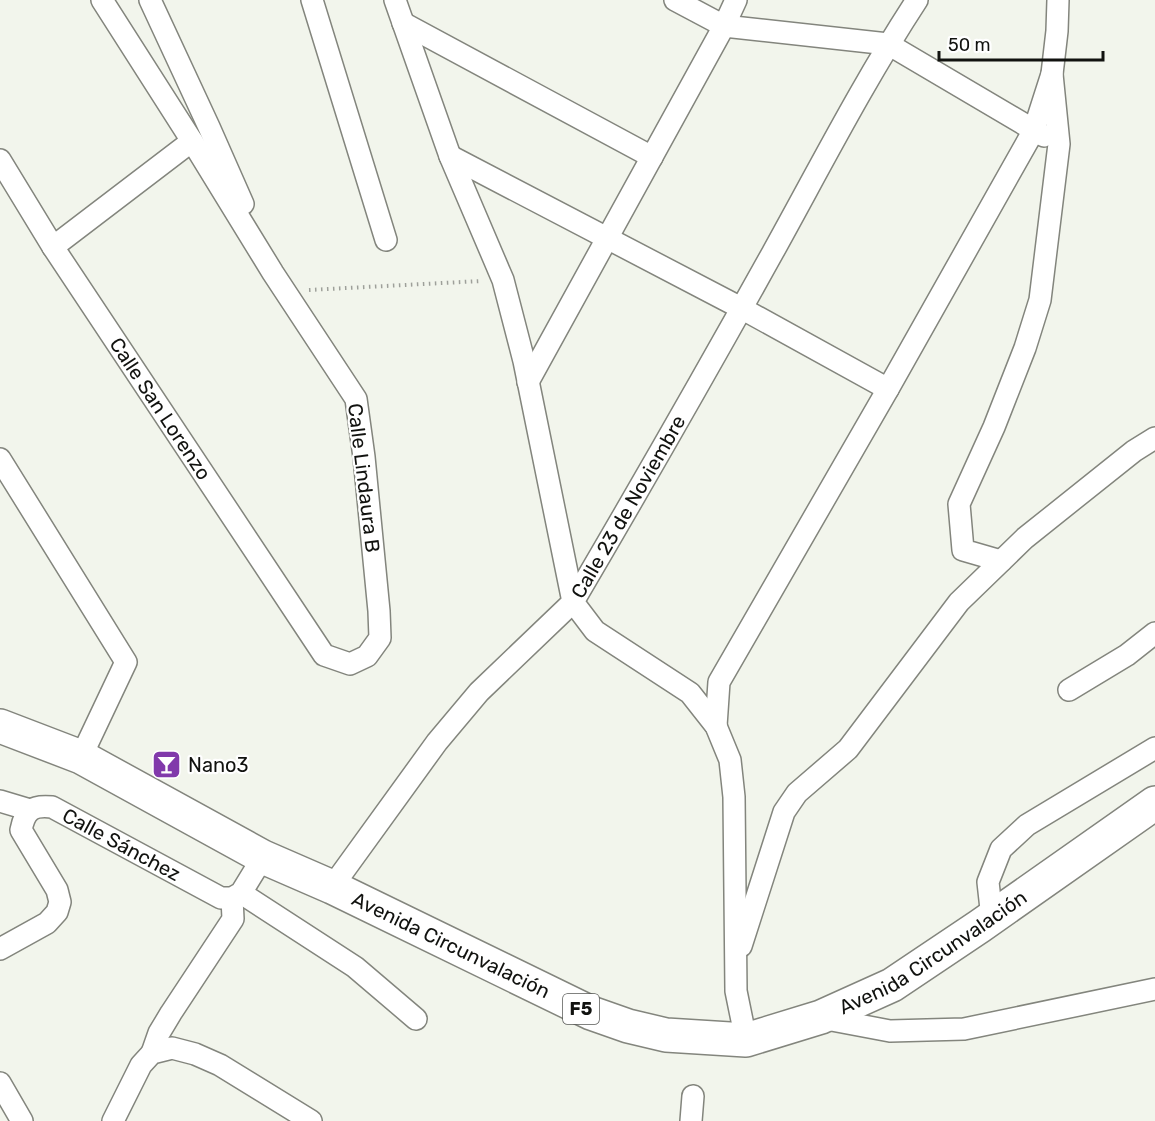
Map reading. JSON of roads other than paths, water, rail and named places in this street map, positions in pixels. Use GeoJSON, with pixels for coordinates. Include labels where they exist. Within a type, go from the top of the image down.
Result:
{"type":"FeatureCollection","features":[{"type":"Feature","properties":{"kind":"highway","name":"Avenida Circunvalación"},"geometry":{"type":"LineString","coordinates":[[0,726],[81,757],[263,857],[332,887],[591,1013],[628,1026],[666,1035],[746,1041],[821,1017],[892,985],[992,918],[1155,803]]}},
{"type":"Feature","properties":{"kind":"street","name":"Calle Lindaura B"},"geometry":{"type":"LineString","coordinates":[[102,0],[273,273],[356,399],[364,457],[380,638],[367,656],[350,664],[324,656]]}},
{"type":"Feature","properties":{"kind":"street","name":"Calle Lindaura B"},"geometry":{"type":"LineString","coordinates":[[150,0],[273,273]]}},
{"type":"Feature","properties":{"kind":"street"},"geometry":{"type":"LineString","coordinates":[[312,0],[386,240]]}},
{"type":"Feature","properties":{"kind":"street"},"geometry":{"type":"LineString","coordinates":[[332,887],[437,742],[479,692],[573,602],[528,382],[502,280],[450,156],[395,0]]}},
{"type":"Feature","properties":{"kind":"street"},"geometry":{"type":"LineString","coordinates":[[675,0],[724,26],[888,44],[1059,144]]}},
{"type":"Feature","properties":{"kind":"street"},"geometry":{"type":"LineString","coordinates":[[528,382],[724,26],[736,0]]}},
{"type":"Feature","properties":{"kind":"street","name":"Calle 23 de Noviembre"},"geometry":{"type":"LineString","coordinates":[[746,1041],[736,991],[734,797],[730,760],[716,726],[690,693],[595,631],[573,602],[622,519],[888,44],[917,0]]}},
{"type":"Feature","properties":{"kind":"street"},"geometry":{"type":"LineString","coordinates":[[716,726],[719,681],[1034,130],[1052,74],[1058,0]]}},
{"type":"Feature","properties":{"kind":"street"},"geometry":{"type":"LineString","coordinates":[[403,23],[652,157]]}},
{"type":"Feature","properties":{"kind":"street"},"geometry":{"type":"LineString","coordinates":[[1000,561],[963,550],[959,504],[994,427],[1025,348],[1040,300],[1059,144],[1052,74]]}},
{"type":"Feature","properties":{"kind":"street"},"geometry":{"type":"LineString","coordinates":[[53,246],[192,141]]}},
{"type":"Feature","properties":{"kind":"street"},"geometry":{"type":"LineString","coordinates":[[450,156],[741,308],[888,389]]}},
{"type":"Feature","properties":{"kind":"street","name":"Calle San Lorenzo"},"geometry":{"type":"LineString","coordinates":[[0,160],[53,246],[324,656]]}},
{"type":"Feature","properties":{"kind":"street"},"geometry":{"type":"LineString","coordinates":[[736,963],[784,812],[797,793],[848,749],[959,602],[1000,561],[1034,530],[1134,450],[1155,438]]}},
{"type":"Feature","properties":{"kind":"street"},"geometry":{"type":"LineString","coordinates":[[0,459],[126,662],[81,757]]}},
{"type":"Feature","properties":{"kind":"street"},"geometry":{"type":"LineString","coordinates":[[1069,690],[1127,655],[1155,633]]}},
{"type":"Feature","properties":{"kind":"street"},"geometry":{"type":"LineString","coordinates":[[992,918],[988,882],[1001,849],[1028,825],[1155,748]]}},
{"type":"Feature","properties":{"kind":"street","name":"Calle Sánchez"},"geometry":{"type":"LineString","coordinates":[[0,801],[30,810],[38,806],[52,807],[221,898],[236,895],[355,967],[416,1019]]}},
{"type":"Feature","properties":{"kind":"street"},"geometry":{"type":"LineString","coordinates":[[0,950],[47,923],[57,912],[60,902],[57,890],[21,830],[23,821],[30,810]]}},
{"type":"Feature","properties":{"kind":"street"},"geometry":{"type":"LineString","coordinates":[[113,1121],[141,1065],[152,1053],[159,1033],[233,919],[236,895],[263,857]]}},
{"type":"Feature","properties":{"kind":"street"},"geometry":{"type":"LineString","coordinates":[[821,1017],[890,1031],[964,1029],[1155,989]]}},
{"type":"Feature","properties":{"kind":"street"},"geometry":{"type":"LineString","coordinates":[[152,1053],[172,1048],[195,1054],[220,1065],[312,1121]]}},
{"type":"Feature","properties":{"kind":"street"},"geometry":{"type":"LineString","coordinates":[[0,1083],[22,1121]]}},
{"type":"Feature","properties":{"kind":"street"},"geometry":{"type":"LineString","coordinates":[[691,1121],[693,1096]]}},
{"type":"Feature","properties":{"kind":"place","name":"Nano3"},"geometry":{"type":"Point","coordinates":[167,765]}}]}
